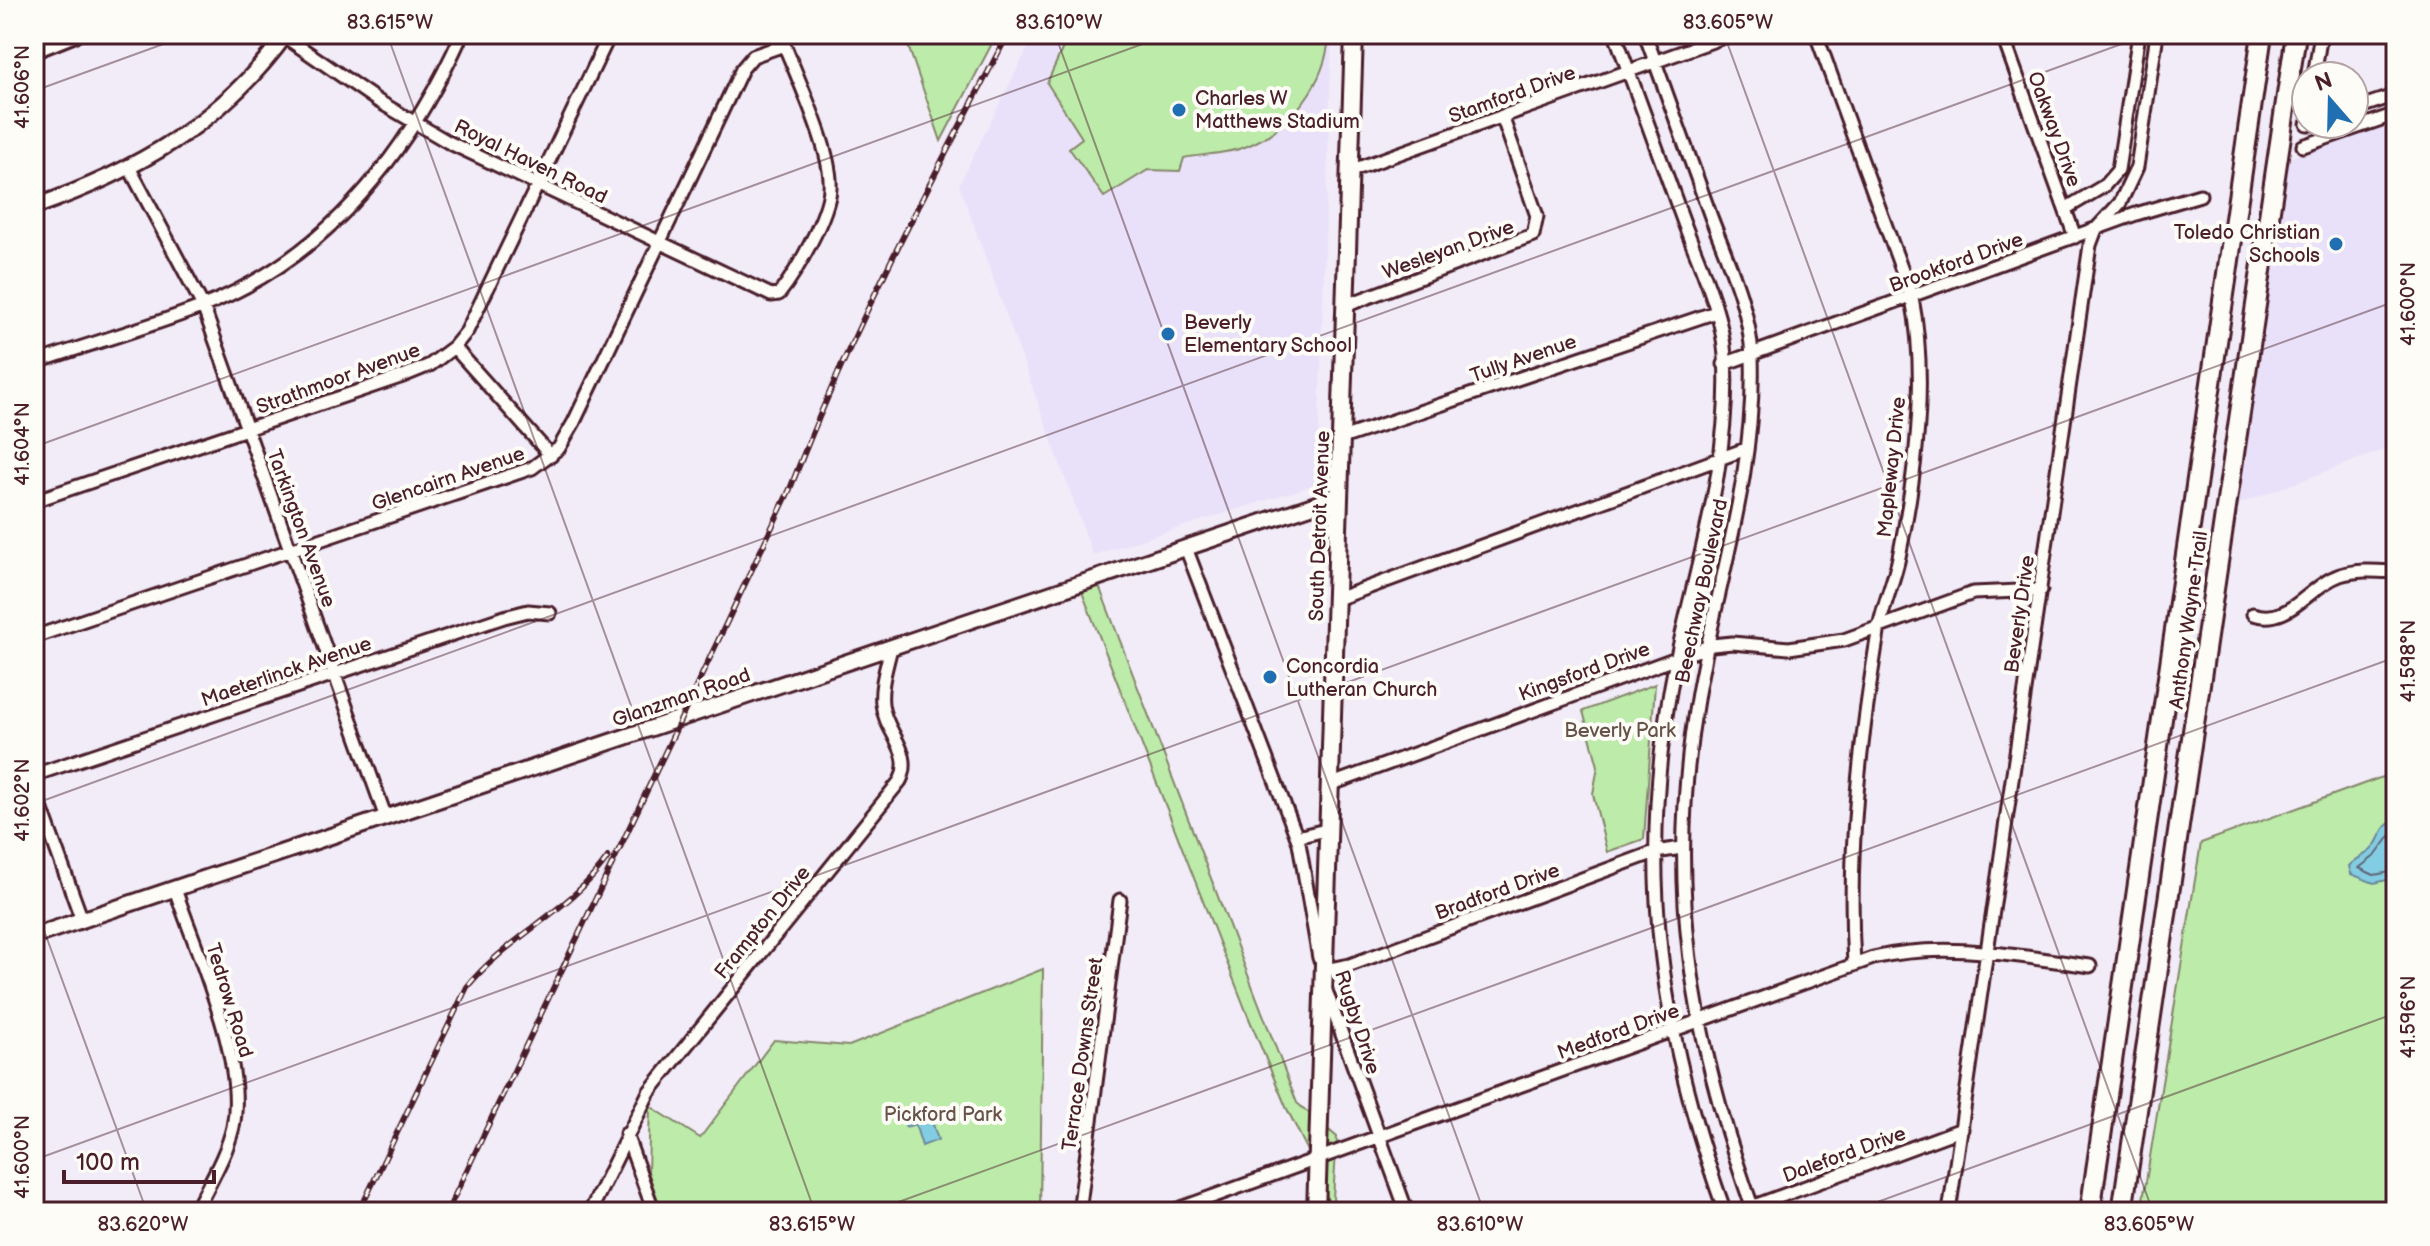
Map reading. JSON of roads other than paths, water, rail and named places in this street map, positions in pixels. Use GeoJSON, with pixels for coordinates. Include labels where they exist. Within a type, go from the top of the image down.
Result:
{"type":"FeatureCollection","features":[{"type":"Feature","properties":{"kind":"highway","name":"Anthony Wayne Trail"},"geometry":{"type":"LineString","coordinates":[[2090,1212],[2262,34]]}},
{"type":"Feature","properties":{"kind":"highway","name":"Anthony Wayne Trail"},"geometry":{"type":"LineString","coordinates":[[2122,1212],[2296,34]]}},
{"type":"Feature","properties":{"kind":"main road","name":"South Detroit Avenue"},"geometry":{"type":"LineString","coordinates":[[1316,1212],[1354,34]]}},
{"type":"Feature","properties":{"kind":"street"},"geometry":{"type":"LineString","coordinates":[[34,52],[79,34]]}},
{"type":"Feature","properties":{"kind":"street"},"geometry":{"type":"LineString","coordinates":[[34,363],[203,306],[273,270],[340,217],[384,170],[415,124],[462,34]]}},
{"type":"Feature","properties":{"kind":"street","name":"Strathmoor Avenue"},"geometry":{"type":"LineString","coordinates":[[34,501],[403,376],[430,365],[454,347],[486,297],[610,34]]}},
{"type":"Feature","properties":{"kind":"street","name":"Beechway Boulevard"},"geometry":{"type":"LineString","coordinates":[[1615,34],[1716,312],[1724,364],[1717,460],[1663,737],[1655,852],[1657,917],[1671,1030],[1690,1111],[1725,1212]]}},
{"type":"Feature","properties":{"kind":"street","name":"Beechway Boulevard"},"geometry":{"type":"LineString","coordinates":[[1645,34],[1741,297],[1752,355],[1746,449],[1726,570],[1707,646],[1690,740],[1682,848],[1684,916],[1697,1021],[1716,1103],[1753,1210]]}},
{"type":"Feature","properties":{"kind":"street","name":"Stamford Drive"},"geometry":{"type":"LineString","coordinates":[[1350,171],[1732,34]]}},
{"type":"Feature","properties":{"kind":"street","name":"Mapleway Drive"},"geometry":{"type":"LineString","coordinates":[[1816,34],[1912,298],[1918,330],[1916,434],[1901,546],[1879,629],[1852,828],[1854,964]]}},
{"type":"Feature","properties":{"kind":"street","name":"Oakway Drive"},"geometry":{"type":"LineString","coordinates":[[2002,34],[2075,237]]}},
{"type":"Feature","properties":{"kind":"street"},"geometry":{"type":"LineString","coordinates":[[2065,209],[2104,186],[2118,170],[2139,34]]}},
{"type":"Feature","properties":{"kind":"street","name":"Beverly Drive"},"geometry":{"type":"LineString","coordinates":[[1949,1212],[2090,245],[2096,229],[2112,216],[2137,167],[2157,34]]}},
{"type":"Feature","properties":{"kind":"street"},"geometry":{"type":"LineString","coordinates":[[2317,60],[2321,34]]}},
{"type":"Feature","properties":{"kind":"street"},"geometry":{"type":"LineString","coordinates":[[34,207],[130,169],[201,121],[240,88],[284,35]]}},
{"type":"Feature","properties":{"kind":"street","name":"Royal Haven Road"},"geometry":{"type":"LineString","coordinates":[[284,35],[415,124],[771,295],[779,294],[792,278],[828,202],[831,187],[827,162],[782,40]]}},
{"type":"Feature","properties":{"kind":"street","name":"Glencairn Avenue"},"geometry":{"type":"LineString","coordinates":[[34,637],[532,468],[551,456],[574,422],[742,69],[753,56],[782,40]]}},
{"type":"Feature","properties":{"kind":"street"},"geometry":{"type":"LineString","coordinates":[[2370,104],[2396,95]]}},
{"type":"Feature","properties":{"kind":"street"},"geometry":{"type":"LineString","coordinates":[[2303,146],[2396,114]]}},
{"type":"Feature","properties":{"kind":"street","name":"Wesleyan Drive"},"geometry":{"type":"LineString","coordinates":[[1347,305],[1512,246],[1533,235],[1537,216],[1502,116]]}},
{"type":"Feature","properties":{"kind":"street","name":"Tarkington Avenue"},"geometry":{"type":"LineString","coordinates":[[130,169],[203,306],[386,818]]}},
{"type":"Feature","properties":{"kind":"street","name":"Brookford Drive"},"geometry":{"type":"LineString","coordinates":[[1724,364],[2096,229],[2200,195]]}},
{"type":"Feature","properties":{"kind":"street","name":"Tully Avenue"},"geometry":{"type":"LineString","coordinates":[[1342,438],[1716,312]]}},
{"type":"Feature","properties":{"kind":"street"},"geometry":{"type":"LineString","coordinates":[[454,347],[551,456]]}},
{"type":"Feature","properties":{"kind":"street"},"geometry":{"type":"LineString","coordinates":[[1337,599],[1746,449]]}},
{"type":"Feature","properties":{"kind":"street","name":"Glanzman Road"},"geometry":{"type":"LineString","coordinates":[[34,936],[1340,496]]}},
{"type":"Feature","properties":{"kind":"street","name":"Rugby Drive"},"geometry":{"type":"LineString","coordinates":[[1186,548],[1297,837],[1325,989],[1407,1212]]}},
{"type":"Feature","properties":{"kind":"street"},"geometry":{"type":"LineString","coordinates":[[2253,614],[2266,618],[2280,616],[2337,576],[2360,570],[2396,572]]}},
{"type":"Feature","properties":{"kind":"street","name":"Kingsford Drive"},"geometry":{"type":"LineString","coordinates":[[1332,784],[1707,646],[1732,643],[1789,648],[1844,640],[1973,593],[2041,590]]}},
{"type":"Feature","properties":{"kind":"street","name":"Maeterlinck Avenue"},"geometry":{"type":"LineString","coordinates":[[34,775],[517,613],[550,613]]}},
{"type":"Feature","properties":{"kind":"street","name":"Frampton Drive"},"geometry":{"type":"LineString","coordinates":[[590,1212],[626,1134],[660,1078],[906,770],[905,758],[887,724],[882,705],[891,647]]}},
{"type":"Feature","properties":{"kind":"street"},"geometry":{"type":"LineString","coordinates":[[34,788],[82,920]]}},
{"type":"Feature","properties":{"kind":"street"},"geometry":{"type":"LineString","coordinates":[[1297,837],[1330,829]]}},
{"type":"Feature","properties":{"kind":"street","name":"Bradford Drive"},"geometry":{"type":"LineString","coordinates":[[1325,970],[1350,965],[1655,852],[1682,848]]}},
{"type":"Feature","properties":{"kind":"street","name":"Tedrow Road"},"geometry":{"type":"LineString","coordinates":[[175,889],[222,1029],[236,1095],[232,1130],[195,1212]]}},
{"type":"Feature","properties":{"kind":"street","name":"Terrace Downs Street"},"geometry":{"type":"LineString","coordinates":[[1079,1212],[1120,900]]}},
{"type":"Feature","properties":{"kind":"street","name":"Medford Drive"},"geometry":{"type":"LineString","coordinates":[[1170,1212],[1854,964],[1926,949],[1988,952],[2090,966]]}},
{"type":"Feature","properties":{"kind":"street","name":"Daleford Drive"},"geometry":{"type":"LineString","coordinates":[[1738,1212],[1753,1210],[1962,1129]]}},
{"type":"Feature","properties":{"kind":"street"},"geometry":{"type":"LineString","coordinates":[[626,1134],[654,1212]]}},
{"type":"Feature","properties":{"kind":"water"},"geometry":{"type":"Polygon","coordinates":[[[2396,820],[2396,878],[2374,883],[2351,874],[2349,866],[2371,850],[2386,826],[2396,820]]]}},
{"type":"Feature","properties":{"kind":"water"},"geometry":{"type":"Polygon","coordinates":[[[923,1109],[929,1112],[938,1140],[922,1146],[915,1124],[906,1127],[902,1116],[923,1109]]]}},
{"type":"Feature","properties":{"kind":"railway"},"geometry":{"type":"LineString","coordinates":[[447,1212],[790,489],[865,315],[1008,34]]}},
{"type":"Feature","properties":{"kind":"railway"},"geometry":{"type":"LineString","coordinates":[[359,1212],[467,987],[501,953],[576,893],[608,857]]}},
{"type":"Feature","properties":{"kind":"place","name":"Charles W Matthews Stadium"},"geometry":{"type":"Point","coordinates":[1179,110]}},
{"type":"Feature","properties":{"kind":"place","name":"Toledo Christian Schools"},"geometry":{"type":"Point","coordinates":[2336,244]}},
{"type":"Feature","properties":{"kind":"place","name":"Beverly Elementary School"},"geometry":{"type":"Point","coordinates":[1168,334]}},
{"type":"Feature","properties":{"kind":"place","name":"Concordia Lutheran Church"},"geometry":{"type":"Point","coordinates":[1270,677]}},
{"type":"Feature","properties":{"kind":"park label","name":"Beverly Park"},"geometry":{"type":"Point","coordinates":[1620,730]}},
{"type":"Feature","properties":{"kind":"park label","name":"Pickford Park"},"geometry":{"type":"Point","coordinates":[943,1114]}}]}
